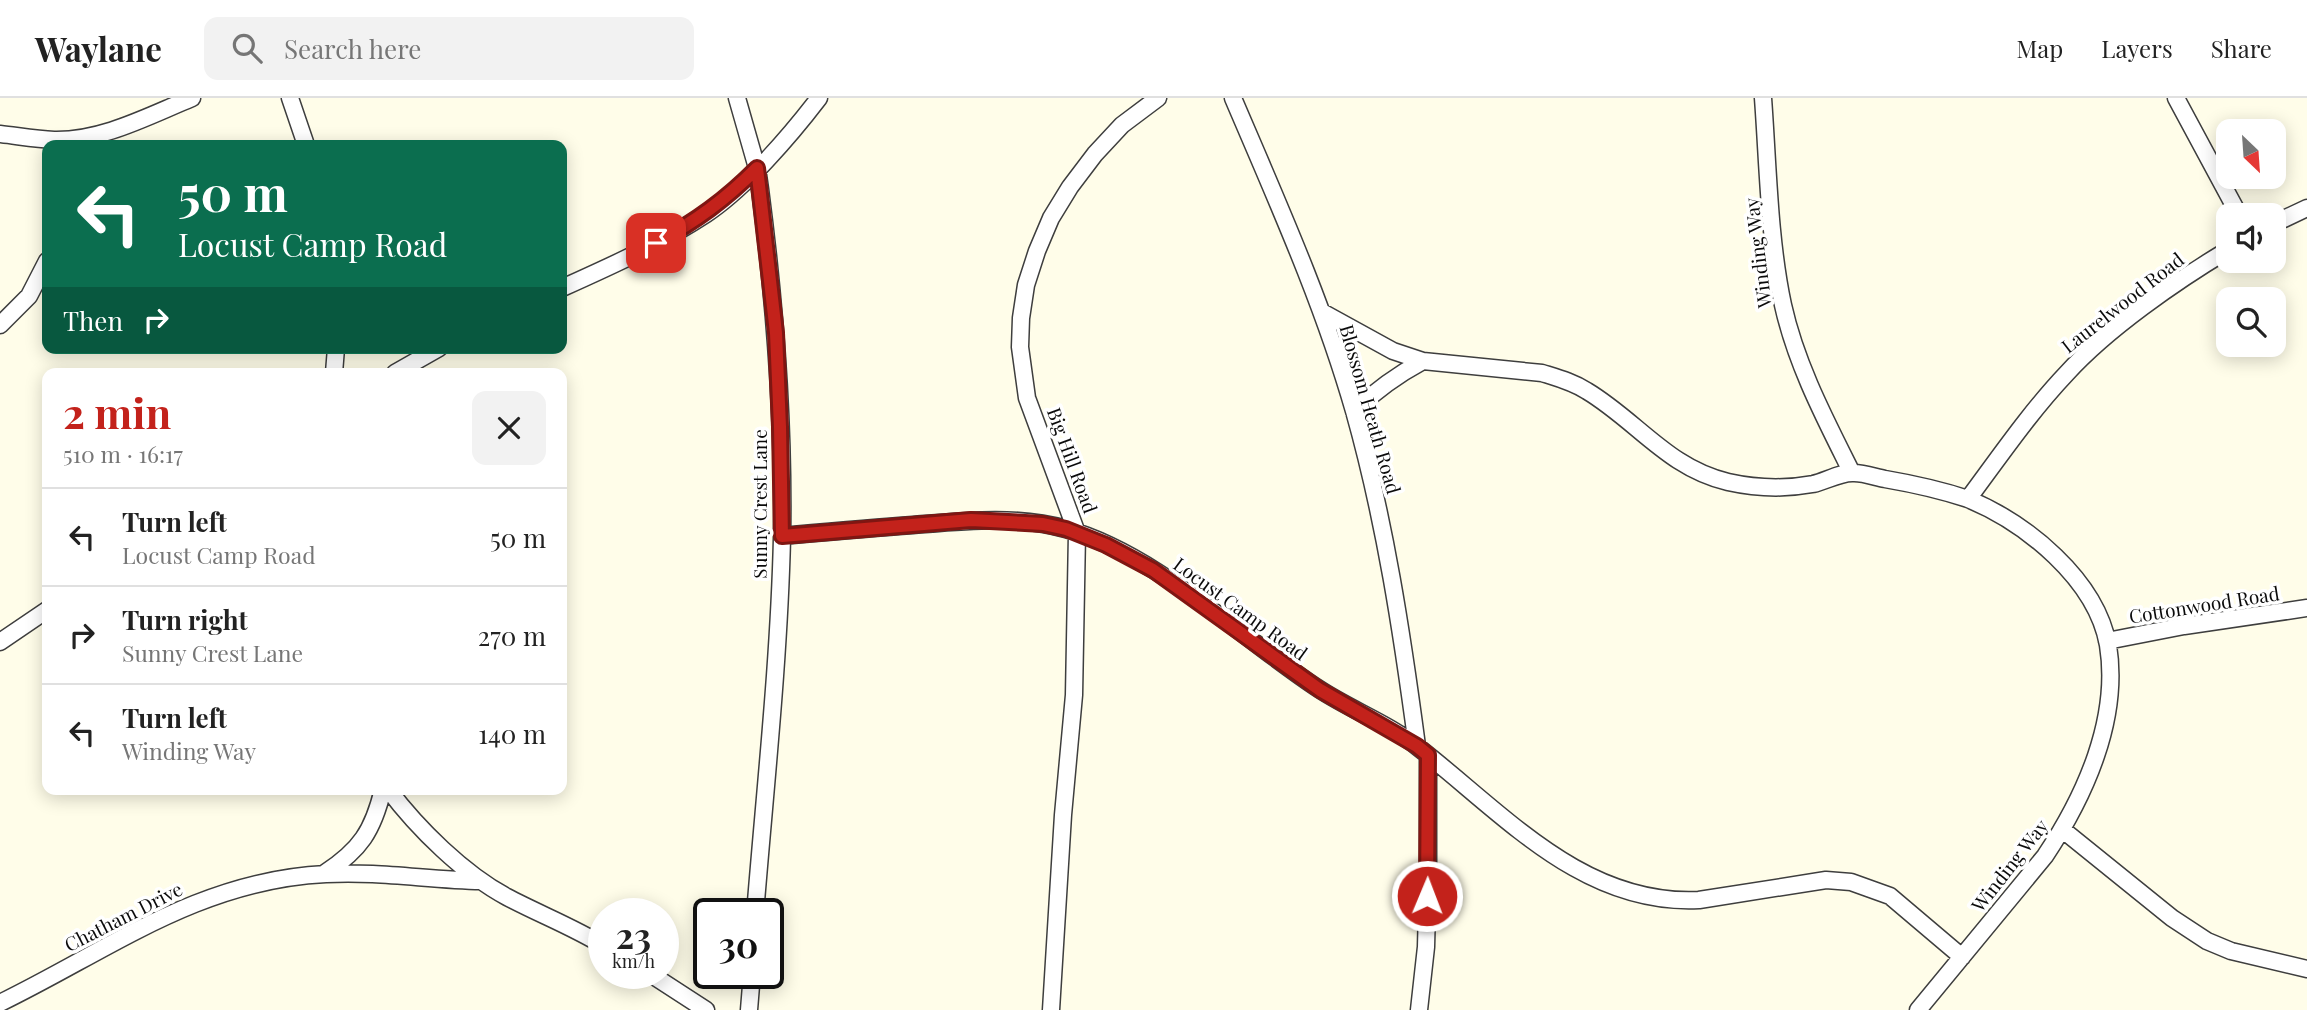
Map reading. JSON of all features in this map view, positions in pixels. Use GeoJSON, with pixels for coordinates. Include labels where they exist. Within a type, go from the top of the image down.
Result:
{"type":"FeatureCollection","features":[{"type":"Feature","properties":{"kind":"street"},"geometry":{"type":"LineString","coordinates":[[68,140],[107,132],[192,98]]}},
{"type":"Feature","properties":{"kind":"street"},"geometry":{"type":"LineString","coordinates":[[290,98],[304,140]]}},
{"type":"Feature","properties":{"kind":"street","name":"Sunny Crest Lane"},"geometry":{"type":"LineString","coordinates":[[737,98],[757,168],[776,333],[780,427],[782,536],[778,632],[756,898]]}},
{"type":"Feature","properties":{"kind":"street"},"geometry":{"type":"LineString","coordinates":[[567,286],[638,253],[708,213],[757,168],[819,98]]}},
{"type":"Feature","properties":{"kind":"street","name":"Big Hill Road"},"geometry":{"type":"LineString","coordinates":[[1051,1010],[1063,815],[1074,695],[1077,533],[1027,398],[1022,375],[1020,347],[1026,285],[1051,218],[1070,187],[1122,125],[1158,98]]}},
{"type":"Feature","properties":{"kind":"street","name":"Blossom Heath Road"},"geometry":{"type":"LineString","coordinates":[[1233,98],[1322,312],[1354,411],[1400,614],[1422,750],[1427,909],[1419,1010]]}},
{"type":"Feature","properties":{"kind":"street","name":"Winding Way"},"geometry":{"type":"LineString","coordinates":[[1763,98],[1777,272],[1783,305],[1798,355],[1819,407],[1852,472]]}},
{"type":"Feature","properties":{"kind":"street"},"geometry":{"type":"LineString","coordinates":[[2176,98],[2233,203]]}},
{"type":"Feature","properties":{"kind":"street"},"geometry":{"type":"LineString","coordinates":[[0,134],[42,141]]}},
{"type":"Feature","properties":{"kind":"street"},"geometry":{"type":"LineString","coordinates":[[2286,218],[2307,208]]}},
{"type":"Feature","properties":{"kind":"street","name":"Laurelwood Road"},"geometry":{"type":"LineString","coordinates":[[1968,499],[2038,405],[2068,371],[2131,318],[2216,258]]}},
{"type":"Feature","properties":{"kind":"street"},"geometry":{"type":"LineString","coordinates":[[0,325],[29,296],[42,271]]}},
{"type":"Feature","properties":{"kind":"street"},"geometry":{"type":"LineString","coordinates":[[1322,312],[1393,351],[1423,361],[1542,373],[1560,378],[1602,401],[1676,461],[1700,473],[1729,482],[1758,486],[1814,484],[1852,472],[1939,489],[1968,499]]}},
{"type":"Feature","properties":{"kind":"street"},"geometry":{"type":"LineString","coordinates":[[404,368],[428,354]]}},
{"type":"Feature","properties":{"kind":"street"},"geometry":{"type":"LineString","coordinates":[[1354,411],[1376,390],[1423,361]]}},
{"type":"Feature","properties":{"kind":"street","name":"Winding Way"},"geometry":{"type":"LineString","coordinates":[[1918,1010],[2045,856],[2063,830],[2093,765],[2110,693],[2107,641],[2082,588],[2042,542],[2015,522],[1968,499]]}},
{"type":"Feature","properties":{"kind":"street","name":"Locust Camp Road"},"geometry":{"type":"LineString","coordinates":[[782,536],[971,520],[1043,524],[1077,533],[1153,570],[1320,690],[1422,750],[1558,860],[1592,879],[1652,899],[1679,901],[1826,880],[1851,882],[1890,896],[1962,957]]}},
{"type":"Feature","properties":{"kind":"street","name":"Cottonwood Road"},"geometry":{"type":"LineString","coordinates":[[2107,641],[2184,626],[2307,608]]}},
{"type":"Feature","properties":{"kind":"street"},"geometry":{"type":"LineString","coordinates":[[0,642],[42,613]]}},
{"type":"Feature","properties":{"kind":"street"},"geometry":{"type":"LineString","coordinates":[[324,874],[359,847],[384,795]]}},
{"type":"Feature","properties":{"kind":"street"},"geometry":{"type":"LineString","coordinates":[[391,795],[440,845],[481,881],[588,937]]}},
{"type":"Feature","properties":{"kind":"street"},"geometry":{"type":"LineString","coordinates":[[2063,830],[2172,918],[2207,941],[2239,954],[2307,969]]}},
{"type":"Feature","properties":{"kind":"street","name":"Chatham Drive"},"geometry":{"type":"LineString","coordinates":[[0,1003],[150,922],[192,903],[235,889],[281,879],[324,874],[373,873],[481,881]]}},
{"type":"Feature","properties":{"kind":"street"},"geometry":{"type":"LineString","coordinates":[[674,989],[706,1010]]}},
{"type":"Feature","properties":{"kind":"street"},"geometry":{"type":"LineString","coordinates":[[750,1010],[751,989]]}},
{"type":"Feature","properties":{"kind":"route"},"geometry":{"type":"LineString","coordinates":[[656,243],[708,213],[757,168],[776,333],[782,536],[971,520],[1043,524],[1066,529],[1106,545],[1153,570],[1320,690],[1428,755],[1427,896]]}}]}
